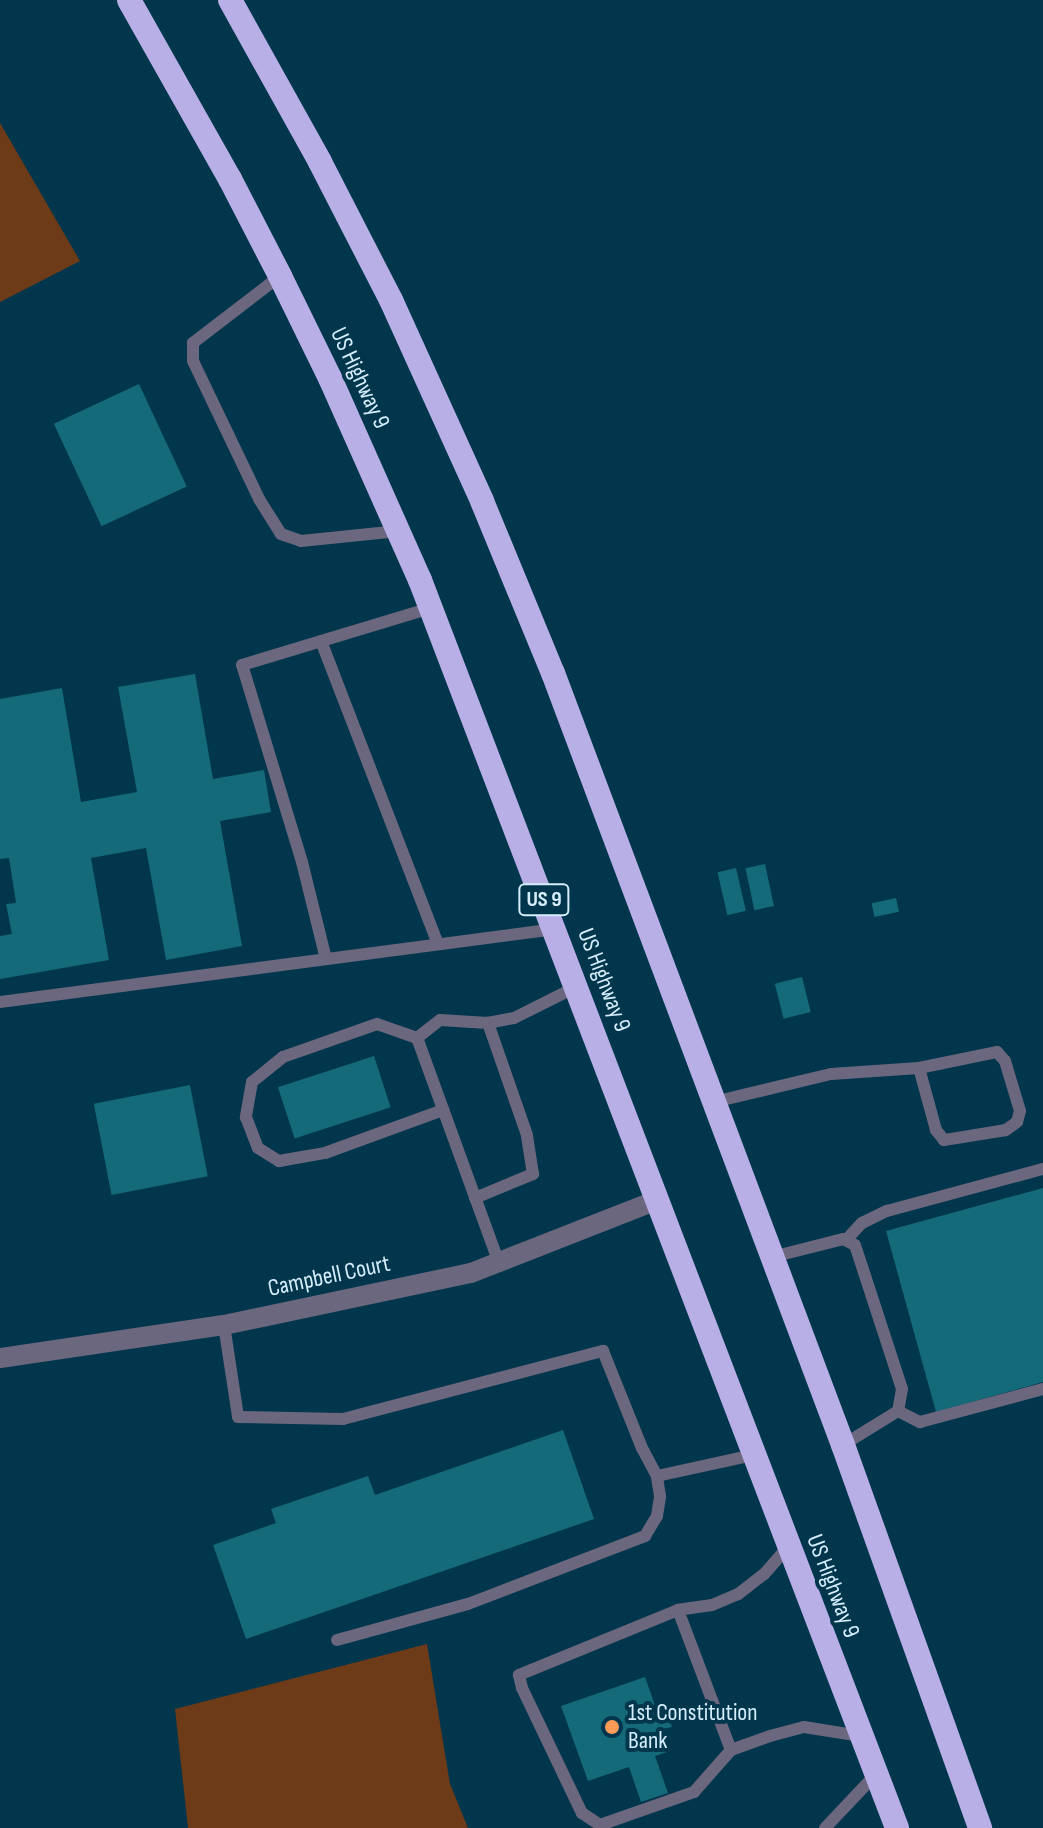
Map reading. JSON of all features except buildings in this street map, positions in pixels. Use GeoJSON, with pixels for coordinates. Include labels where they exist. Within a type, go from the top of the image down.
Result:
{"type":"FeatureCollection","features":[{"type":"Feature","properties":{"kind":"highway","name":"US Highway 9"},"geometry":{"type":"LineString","coordinates":[[129,0],[230,179],[280,276],[330,378],[431,608],[787,1548],[897,1828]]}},
{"type":"Feature","properties":{"kind":"highway"},"geometry":{"type":"LineString","coordinates":[[230,0],[320,162],[391,300],[482,501],[553,673],[843,1445],[980,1828]]}},
{"type":"Feature","properties":{"kind":"street","name":"Campbell Court"},"geometry":{"type":"LineString","coordinates":[[0,1358],[224,1325],[471,1273],[657,1200]]}},
{"type":"Feature","properties":{"kind":"lane"},"geometry":{"type":"LineString","coordinates":[[280,276],[193,343],[193,361],[259,499],[281,534],[301,541],[398,531]]}},
{"type":"Feature","properties":{"kind":"lane"},"geometry":{"type":"LineString","coordinates":[[326,959],[302,862],[242,665],[431,608]]}},
{"type":"Feature","properties":{"kind":"lane"},"geometry":{"type":"LineString","coordinates":[[321,641],[438,944]]}},
{"type":"Feature","properties":{"kind":"lane"},"geometry":{"type":"LineString","coordinates":[[0,1002],[555,929]]}},
{"type":"Feature","properties":{"kind":"lane"},"geometry":{"type":"LineString","coordinates":[[417,1038],[440,1020],[488,1023],[514,1018],[576,987]]}},
{"type":"Feature","properties":{"kind":"lane"},"geometry":{"type":"LineString","coordinates":[[475,1198],[533,1174],[527,1135],[488,1023]]}},
{"type":"Feature","properties":{"kind":"lane"},"geometry":{"type":"LineString","coordinates":[[417,1038],[377,1024],[283,1057],[252,1082],[246,1117],[258,1148],[279,1161],[325,1153],[443,1110]]}},
{"type":"Feature","properties":{"kind":"lane"},"geometry":{"type":"LineString","coordinates":[[417,1038],[499,1263]]}},
{"type":"Feature","properties":{"kind":"lane"},"geometry":{"type":"LineString","coordinates":[[714,1102],[831,1074],[919,1068],[997,1052],[1005,1061],[1020,1111],[1017,1122],[1006,1130],[944,1140],[936,1130],[919,1068]]}},
{"type":"Feature","properties":{"kind":"lane"},"geometry":{"type":"LineString","coordinates":[[772,1257],[846,1240],[862,1223],[887,1211],[1043,1169]]}},
{"type":"Feature","properties":{"kind":"lane"},"geometry":{"type":"LineString","coordinates":[[843,1445],[898,1411],[902,1389],[855,1245],[846,1240]]}},
{"type":"Feature","properties":{"kind":"lane"},"geometry":{"type":"LineString","coordinates":[[224,1325],[238,1417],[343,1419],[603,1351],[642,1448],[657,1476],[660,1496],[657,1516],[645,1536],[468,1604],[337,1640]]}},
{"type":"Feature","properties":{"kind":"lane"},"geometry":{"type":"LineString","coordinates":[[898,1411],[920,1422],[1043,1389]]}},
{"type":"Feature","properties":{"kind":"lane"},"geometry":{"type":"LineString","coordinates":[[657,1476],[753,1455]]}},
{"type":"Feature","properties":{"kind":"lane"},"geometry":{"type":"LineString","coordinates":[[787,1548],[764,1574],[738,1594],[712,1605],[678,1610],[519,1675],[549,1747],[582,1813],[600,1825],[694,1792],[731,1750],[770,1736],[804,1727],[862,1736]]}},
{"type":"Feature","properties":{"kind":"lane"},"geometry":{"type":"LineString","coordinates":[[678,1610],[731,1750]]}},
{"type":"Feature","properties":{"kind":"lane"},"geometry":{"type":"LineString","coordinates":[[825,1828],[877,1773]]}},
{"type":"Feature","properties":{"kind":"shaded area"},"geometry":{"type":"Polygon","coordinates":[[[0,123],[80,261],[0,302],[0,123]]]}},
{"type":"Feature","properties":{"kind":"shaded area"},"geometry":{"type":"Polygon","coordinates":[[[427,1644],[450,1784],[468,1828],[188,1828],[175,1709],[427,1644]]]}},
{"type":"Feature","properties":{"kind":"place","name":"1st Constitution Bank"},"geometry":{"type":"Point","coordinates":[612,1727]}}]}
